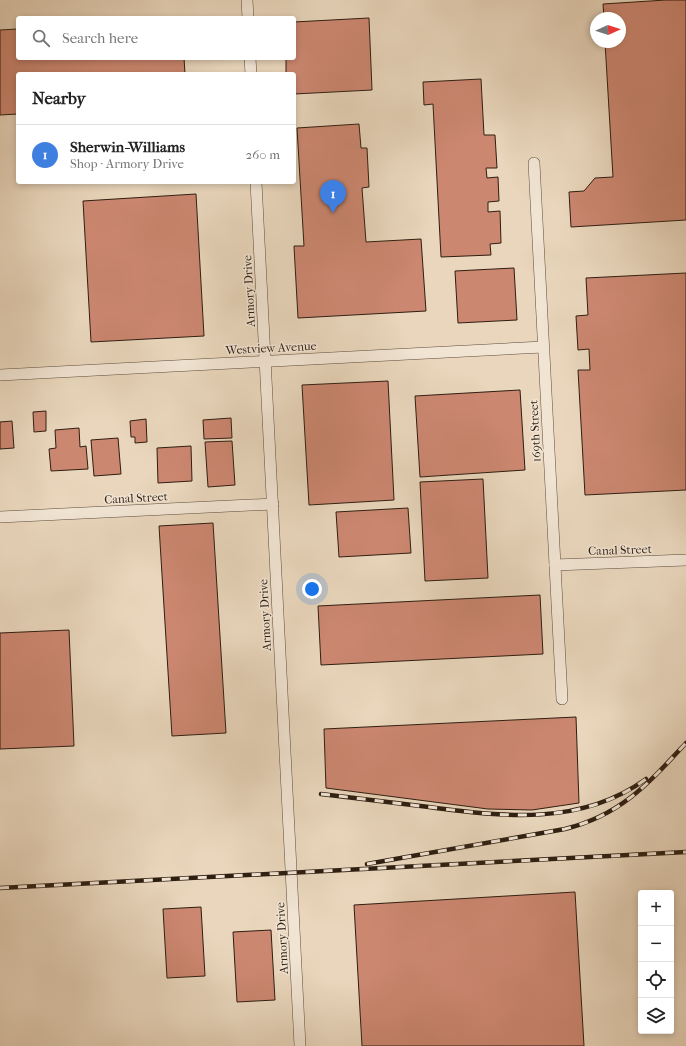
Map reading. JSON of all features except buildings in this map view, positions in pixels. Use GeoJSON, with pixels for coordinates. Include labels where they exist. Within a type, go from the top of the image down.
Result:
{"type":"FeatureCollection","features":[{"type":"Feature","properties":{"kind":"street"},"geometry":{"type":"LineString","coordinates":[[247,0],[248,16]]}},
{"type":"Feature","properties":{"kind":"street"},"geometry":{"type":"LineString","coordinates":[[250,60],[251,72]]}},
{"type":"Feature","properties":{"kind":"street","name":"169th Street"},"geometry":{"type":"LineString","coordinates":[[534,162],[562,699]]}},
{"type":"Feature","properties":{"kind":"street","name":"Armory Drive"},"geometry":{"type":"LineString","coordinates":[[256,184],[300,1046]]}},
{"type":"Feature","properties":{"kind":"street","name":"Westview Avenue"},"geometry":{"type":"LineString","coordinates":[[0,376],[543,347]]}},
{"type":"Feature","properties":{"kind":"street","name":"Canal Street"},"geometry":{"type":"LineString","coordinates":[[0,517],[273,504]]}},
{"type":"Feature","properties":{"kind":"street","name":"Canal Street"},"geometry":{"type":"LineString","coordinates":[[555,565],[686,560]]}},
{"type":"Feature","properties":{"kind":"railway"},"geometry":{"type":"LineString","coordinates":[[367,864],[565,829],[585,823],[618,806],[646,785],[686,743]]}},
{"type":"Feature","properties":{"kind":"railway"},"geometry":{"type":"LineString","coordinates":[[321,794],[457,811],[513,815],[541,814],[569,811],[595,805],[621,794],[646,779]]}},
{"type":"Feature","properties":{"kind":"railway"},"geometry":{"type":"LineString","coordinates":[[0,888],[686,852]]}},
{"type":"Feature","properties":{"kind":"place","name":"Sherwin-Williams"},"geometry":{"type":"Point","coordinates":[333,213]}}]}
